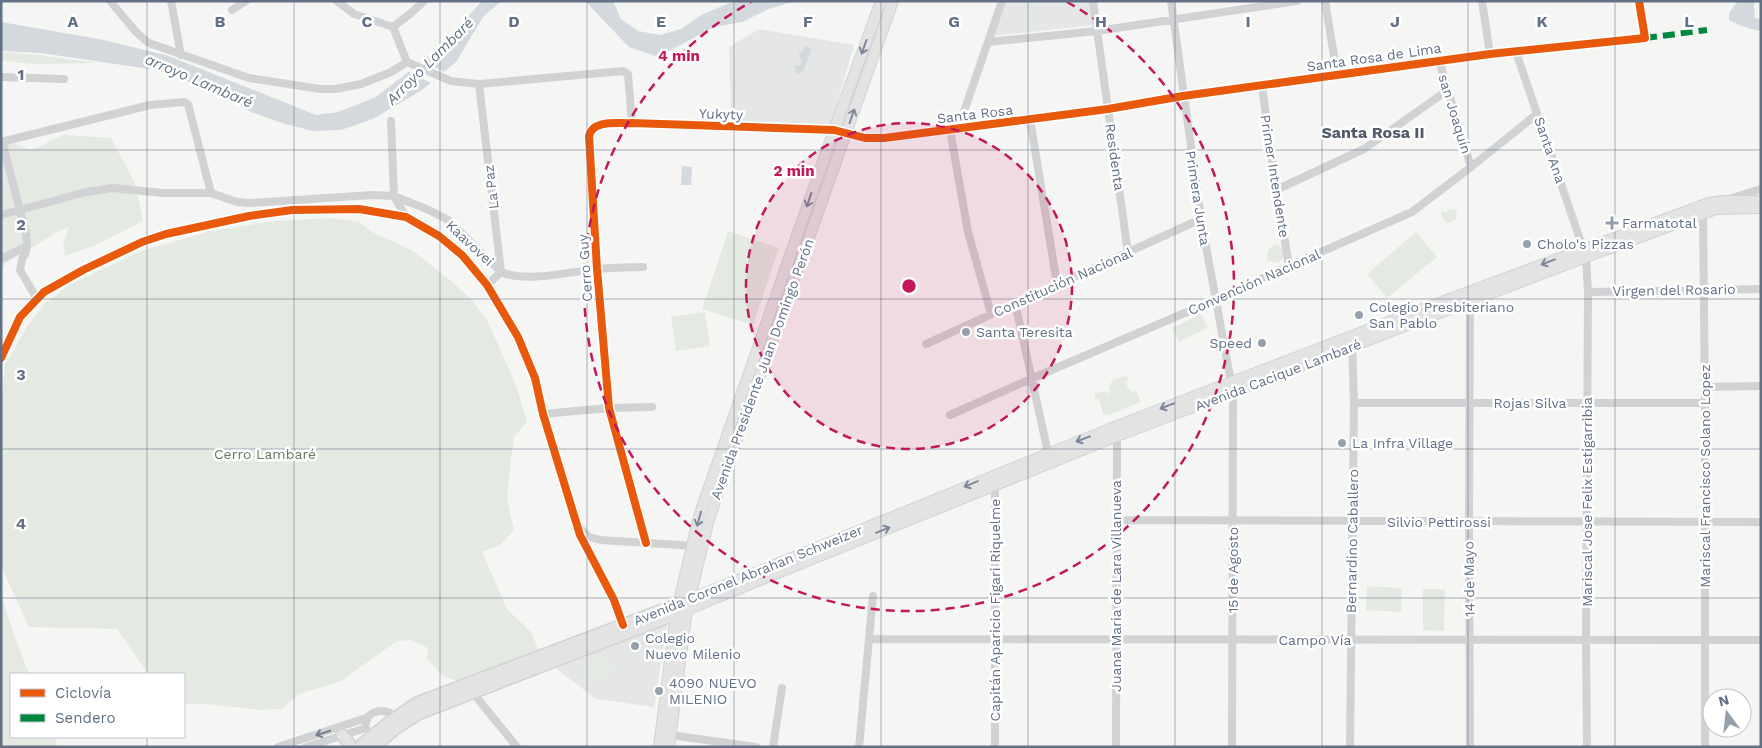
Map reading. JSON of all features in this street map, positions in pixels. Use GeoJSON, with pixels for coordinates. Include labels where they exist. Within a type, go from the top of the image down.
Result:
{"type":"FeatureCollection","features":[{"type":"Feature","properties":{"kind":"highway","name":"Avenida Coronel Abrahan Schweizer"},"geometry":{"type":"LineString","coordinates":[[418,709],[623,625],[680,609]]}},
{"type":"Feature","properties":{"kind":"highway","name":"Avenida Coronel Abrahan Schweizer"},"geometry":{"type":"LineString","coordinates":[[418,709],[473,693],[680,609]]}},
{"type":"Feature","properties":{"kind":"highway"},"geometry":{"type":"LineString","coordinates":[[359,747],[369,732],[418,709]]}},
{"type":"Feature","properties":{"kind":"highway"},"geometry":{"type":"LineString","coordinates":[[367,747],[418,709]]}},
{"type":"Feature","properties":{"kind":"highway"},"geometry":{"type":"LineString","coordinates":[[374,747],[418,709]]}},
{"type":"Feature","properties":{"kind":"highway"},"geometry":{"type":"LineString","coordinates":[[369,732],[385,732],[393,720]]}},
{"type":"Feature","properties":{"kind":"highway"},"geometry":{"type":"LineString","coordinates":[[342,735],[350,747]]}},
{"type":"Feature","properties":{"kind":"main road","name":"Avenida Presidente Juan Domingo Perón"},"geometry":{"type":"LineString","coordinates":[[690,598],[725,456],[834,130],[881,1]]}},
{"type":"Feature","properties":{"kind":"main road","name":"Avenida Presidente Juan Domingo Perón"},"geometry":{"type":"LineString","coordinates":[[659,747],[680,609],[699,516],[725,456],[846,134],[893,1]]}},
{"type":"Feature","properties":{"kind":"main road","name":"Avenida Cacique Lambaré"},"geometry":{"type":"LineString","coordinates":[[994,480],[1117,431],[1232,381],[1352,335],[1470,296],[1722,201],[1761,201]]}},
{"type":"Feature","properties":{"kind":"main road","name":"Avenida Cacique Lambaré"},"geometry":{"type":"LineString","coordinates":[[1703,209],[1761,208]]}},
{"type":"Feature","properties":{"kind":"main road","name":"Avenida Cacique Lambaré"},"geometry":{"type":"LineString","coordinates":[[1048,453],[1233,393],[1352,347],[1470,296]]}},
{"type":"Feature","properties":{"kind":"main road","name":"Avenida Coronel Abrahan Schweizer"},"geometry":{"type":"LineString","coordinates":[[680,609],[994,480],[1048,453]]}},
{"type":"Feature","properties":{"kind":"main road","name":"Avenida Coronel Abrahan Schweizer"},"geometry":{"type":"LineString","coordinates":[[680,609],[690,598],[994,480]]}},
{"type":"Feature","properties":{"kind":"main road"},"geometry":{"type":"LineString","coordinates":[[696,576],[699,583],[703,586],[709,588],[719,587]]}},
{"type":"Feature","properties":{"kind":"main road","name":"Avenida Presidente Juan Domingo Perón"},"geometry":{"type":"LineString","coordinates":[[669,747],[680,609]]}},
{"type":"Feature","properties":{"kind":"street"},"geometry":{"type":"LineString","coordinates":[[110,1],[149,43],[249,78],[320,89],[336,89],[375,79],[409,62]]}},
{"type":"Feature","properties":{"kind":"street"},"geometry":{"type":"LineString","coordinates":[[171,1],[181,55]]}},
{"type":"Feature","properties":{"kind":"street"},"geometry":{"type":"LineString","coordinates":[[232,10],[246,1]]}},
{"type":"Feature","properties":{"kind":"street"},"geometry":{"type":"LineString","coordinates":[[337,1],[354,14],[393,27],[409,62],[451,82],[479,84],[624,71],[628,74],[632,123]]}},
{"type":"Feature","properties":{"kind":"street"},"geometry":{"type":"LineString","coordinates":[[393,27],[424,1]]}},
{"type":"Feature","properties":{"kind":"street"},"geometry":{"type":"LineString","coordinates":[[992,314],[968,232],[954,129],[1002,1]]}},
{"type":"Feature","properties":{"kind":"street","name":"Residenta"},"geometry":{"type":"LineString","coordinates":[[1093,1],[1128,254]]}},
{"type":"Feature","properties":{"kind":"street","name":"Primera Junta"},"geometry":{"type":"LineString","coordinates":[[1171,1],[1201,219],[1233,393]]}},
{"type":"Feature","properties":{"kind":"street"},"geometry":{"type":"LineString","coordinates":[[988,42],[1097,31],[1174,20],[1247,5],[1296,1]]}},
{"type":"Feature","properties":{"kind":"street"},"geometry":{"type":"LineString","coordinates":[[1325,1],[1337,74]]}},
{"type":"Feature","properties":{"kind":"street"},"geometry":{"type":"LineString","coordinates":[[1482,1],[1490,54]]}},
{"type":"Feature","properties":{"kind":"street","name":"Santa Rosa de Lima"},"geometry":{"type":"LineString","coordinates":[[1108,109],[1183,96],[1337,74],[1490,54],[1645,38],[1639,1]]}},
{"type":"Feature","properties":{"kind":"street","name":"Santa Ana"},"geometry":{"type":"LineString","coordinates":[[1516,52],[1585,253]]}},
{"type":"Feature","properties":{"kind":"street","name":"san Joaquín"},"geometry":{"type":"LineString","coordinates":[[1439,61],[1471,167]]}},
{"type":"Feature","properties":{"kind":"street"},"geometry":{"type":"LineString","coordinates":[[1,77],[64,79]]}},
{"type":"Feature","properties":{"kind":"street","name":"La Paz"},"geometry":{"type":"LineString","coordinates":[[479,84],[500,272]]}},
{"type":"Feature","properties":{"kind":"street","name":"Primer Intendente"},"geometry":{"type":"LineString","coordinates":[[1262,86],[1276,190],[1289,266]]}},
{"type":"Feature","properties":{"kind":"street"},"geometry":{"type":"LineString","coordinates":[[1276,190],[1364,149],[1448,90]]}},
{"type":"Feature","properties":{"kind":"street"},"geometry":{"type":"LineString","coordinates":[[37,299],[20,270],[22,259],[28,246],[2,142],[150,105],[184,102],[188,104],[211,193]]}},
{"type":"Feature","properties":{"kind":"street","name":"Santa Rosa"},"geometry":{"type":"LineString","coordinates":[[846,134],[865,138],[884,138],[1108,109]]}},
{"type":"Feature","properties":{"kind":"street","name":"Convención Nacional"},"geometry":{"type":"LineString","coordinates":[[950,416],[1412,212],[1537,114]]}},
{"type":"Feature","properties":{"kind":"street"},"geometry":{"type":"LineString","coordinates":[[1030,119],[1057,284]]}},
{"type":"Feature","properties":{"kind":"street"},"geometry":{"type":"LineString","coordinates":[[391,121],[394,196],[406,218]]}},
{"type":"Feature","properties":{"kind":"street","name":"Yukyty"},"geometry":{"type":"LineString","coordinates":[[594,127],[600,124],[632,123],[834,130],[846,134]]}},
{"type":"Feature","properties":{"kind":"street","name":"Cerro Guy"},"geometry":{"type":"LineString","coordinates":[[594,127],[589,136],[597,269],[609,408],[646,543]]}},
{"type":"Feature","properties":{"kind":"street","name":"Kaavovei"},"geometry":{"type":"LineString","coordinates":[[1,215],[99,189],[113,188],[211,193],[237,202],[250,203],[372,195],[394,196],[448,220],[500,272],[509,276],[523,277],[597,269],[643,267]]}},
{"type":"Feature","properties":{"kind":"street"},"geometry":{"type":"LineString","coordinates":[[1722,201],[1761,188]]}},
{"type":"Feature","properties":{"kind":"street"},"geometry":{"type":"LineString","coordinates":[[1,358],[16,323],[44,292],[83,270],[157,236],[249,216],[292,210],[359,209],[406,218],[422,225],[446,241],[462,255],[487,285],[523,346],[580,535],[614,600],[623,625]]}},
{"type":"Feature","properties":{"kind":"street","name":"Mariscal Francisco Solano Lopez"},"geometry":{"type":"LineString","coordinates":[[1703,209],[1705,747]]}},
{"type":"Feature","properties":{"kind":"street","name":"Constitución Nacional"},"geometry":{"type":"LineString","coordinates":[[926,344],[1016,302],[1128,254],[1201,219]]}},
{"type":"Feature","properties":{"kind":"street"},"geometry":{"type":"LineString","coordinates":[[1,259],[28,246]]}},
{"type":"Feature","properties":{"kind":"street","name":"Mariscal Jose Felix Estigarribia"},"geometry":{"type":"LineString","coordinates":[[1585,253],[1588,292],[1587,747]]}},
{"type":"Feature","properties":{"kind":"street"},"geometry":{"type":"LineString","coordinates":[[487,285],[500,272]]}},
{"type":"Feature","properties":{"kind":"street","name":"Virgen del Rosario"},"geometry":{"type":"LineString","coordinates":[[1588,292],[1761,289]]}},
{"type":"Feature","properties":{"kind":"street","name":"14 de Mayo"},"geometry":{"type":"LineString","coordinates":[[1470,296],[1468,522],[1470,747]]}},
{"type":"Feature","properties":{"kind":"street"},"geometry":{"type":"LineString","coordinates":[[1016,302],[1048,453]]}},
{"type":"Feature","properties":{"kind":"street","name":"Bernardino Caballero"},"geometry":{"type":"LineString","coordinates":[[1350,747],[1354,403],[1352,335]]}},
{"type":"Feature","properties":{"kind":"street"},"geometry":{"type":"LineString","coordinates":[[1705,387],[1761,386]]}},
{"type":"Feature","properties":{"kind":"street","name":"15 de Agosto"},"geometry":{"type":"LineString","coordinates":[[1232,747],[1233,393]]}},
{"type":"Feature","properties":{"kind":"street","name":"Rojas Silva"},"geometry":{"type":"LineString","coordinates":[[1354,403],[1705,403]]}},
{"type":"Feature","properties":{"kind":"street"},"geometry":{"type":"LineString","coordinates":[[543,414],[609,408],[652,407]]}},
{"type":"Feature","properties":{"kind":"street","name":"Juana Maria de Lara Villanueva"},"geometry":{"type":"LineString","coordinates":[[1116,747],[1117,431]]}},
{"type":"Feature","properties":{"kind":"street","name":"Capitán Aparicio Figari Riquelme"},"geometry":{"type":"LineString","coordinates":[[994,480],[995,747]]}},
{"type":"Feature","properties":{"kind":"street","name":"Silvio Pettirossi"},"geometry":{"type":"LineString","coordinates":[[1117,520],[1761,522]]}},
{"type":"Feature","properties":{"kind":"street"},"geometry":{"type":"LineString","coordinates":[[579,527],[589,536],[600,540],[703,546]]}},
{"type":"Feature","properties":{"kind":"street"},"geometry":{"type":"LineString","coordinates":[[859,747],[873,596]]}},
{"type":"Feature","properties":{"kind":"street","name":"Campo Vía"},"geometry":{"type":"LineString","coordinates":[[869,639],[1761,640]]}},
{"type":"Feature","properties":{"kind":"street"},"geometry":{"type":"LineString","coordinates":[[774,747],[782,688]]}},
{"type":"Feature","properties":{"kind":"street"},"geometry":{"type":"LineString","coordinates":[[473,693],[517,747]]}},
{"type":"Feature","properties":{"kind":"street"},"geometry":{"type":"LineString","coordinates":[[278,747],[366,718],[373,713],[382,711],[390,713],[393,720]]}},
{"type":"Feature","properties":{"kind":"street"},"geometry":{"type":"LineString","coordinates":[[306,747],[342,735],[369,732],[366,718]]}},
{"type":"Feature","properties":{"kind":"street"},"geometry":{"type":"LineString","coordinates":[[662,719],[665,729],[670,735],[756,747]]}},
{"type":"Feature","properties":{"kind":"shaded area"},"geometry":{"type":"Polygon","coordinates":[[[1004,1],[1090,1],[1094,25],[993,36],[1004,1]]]}},
{"type":"Feature","properties":{"kind":"shaded area"},"geometry":{"type":"Polygon","coordinates":[[[759,29],[854,45],[831,124],[731,121],[729,47],[759,29]]]}},
{"type":"Feature","properties":{"kind":"shaded area","name":"Colegio Nuevo Milenio"},"geometry":{"type":"Polygon","coordinates":[[[668,621],[654,707],[596,699],[554,667],[668,621]]]}},
{"type":"Feature","properties":{"kind":"green space"},"geometry":{"type":"Polygon","coordinates":[[[885,1],[888,1],[845,125],[844,123],[885,1]]]}},
{"type":"Feature","properties":{"kind":"green space"},"geometry":{"type":"Polygon","coordinates":[[[1,52],[97,63],[21,63],[1,60],[1,52]]]}},
{"type":"Feature","properties":{"kind":"green space"},"geometry":{"type":"Polygon","coordinates":[[[64,135],[111,138],[135,183],[143,221],[96,245],[65,256],[63,244],[69,227],[6,263],[1,273],[1,139],[32,150],[64,135]]]}},
{"type":"Feature","properties":{"kind":"green space"},"geometry":{"type":"Polygon","coordinates":[[[838,141],[699,537],[697,536],[838,141]]]}},
{"type":"Feature","properties":{"kind":"green space"},"geometry":{"type":"Polygon","coordinates":[[[1451,209],[1457,210],[1456,219],[1447,223],[1441,216],[1442,212],[1451,209]]]}},
{"type":"Feature","properties":{"kind":"green space","name":"Cerro Lambaré"},"geometry":{"type":"Polygon","coordinates":[[[331,218],[359,222],[372,232],[413,251],[472,300],[488,322],[516,385],[527,422],[514,437],[511,459],[507,498],[514,530],[500,545],[482,552],[507,609],[532,633],[538,650],[525,659],[464,683],[443,676],[427,659],[428,648],[411,640],[397,641],[341,681],[299,694],[282,709],[260,710],[207,704],[185,704],[185,673],[147,673],[117,629],[29,627],[1,566],[1,407],[5,365],[26,328],[44,304],[71,284],[141,251],[211,231],[275,221],[331,218]]]}},
{"type":"Feature","properties":{"kind":"green space"},"geometry":{"type":"Polygon","coordinates":[[[728,231],[779,248],[753,325],[702,309],[728,231]]]}},
{"type":"Feature","properties":{"kind":"green space"},"geometry":{"type":"Polygon","coordinates":[[[1416,232],[1437,257],[1387,298],[1367,274],[1416,232]]]}},
{"type":"Feature","properties":{"kind":"green space"},"geometry":{"type":"Polygon","coordinates":[[[1276,245],[1282,247],[1285,257],[1278,263],[1267,260],[1269,249],[1276,245]]]}},
{"type":"Feature","properties":{"kind":"green space"},"geometry":{"type":"Polygon","coordinates":[[[705,312],[710,346],[676,351],[671,317],[705,312]]]}},
{"type":"Feature","properties":{"kind":"green space"},"geometry":{"type":"Polygon","coordinates":[[[1201,314],[1208,328],[1179,342],[1172,328],[1201,314]]]}},
{"type":"Feature","properties":{"kind":"green space"},"geometry":{"type":"Polygon","coordinates":[[[1124,376],[1129,377],[1126,381],[1128,389],[1132,393],[1136,390],[1141,402],[1108,415],[1103,414],[1099,399],[1095,400],[1095,393],[1106,391],[1110,393],[1109,387],[1112,381],[1124,376]]]}},
{"type":"Feature","properties":{"kind":"green space"},"geometry":{"type":"Polygon","coordinates":[[[1367,586],[1402,588],[1401,612],[1366,610],[1367,586]]]}},
{"type":"Feature","properties":{"kind":"green space"},"geometry":{"type":"Polygon","coordinates":[[[1423,589],[1445,589],[1444,631],[1423,630],[1423,589]]]}},
{"type":"Feature","properties":{"kind":"green space"},"geometry":{"type":"Polygon","coordinates":[[[1,595],[29,673],[10,673],[10,738],[54,738],[58,747],[1,747],[1,595]]]}},
{"type":"Feature","properties":{"kind":"green space"},"geometry":{"type":"Polygon","coordinates":[[[599,653],[614,664],[598,684],[583,673],[599,653]]]}},
{"type":"Feature","properties":{"kind":"water"},"geometry":{"type":"Polygon","coordinates":[[[482,1],[501,1],[483,17],[456,62],[422,90],[373,119],[341,130],[313,131],[282,123],[251,112],[223,95],[157,70],[40,53],[1,51],[1,22],[104,40],[169,56],[316,115],[338,112],[376,97],[438,49],[482,1]]]}},
{"type":"Feature","properties":{"kind":"water"},"geometry":{"type":"Polygon","coordinates":[[[585,1],[613,1],[621,19],[638,31],[660,35],[681,29],[703,14],[735,1],[796,1],[769,9],[742,22],[714,27],[658,57],[629,47],[585,1]]]}},
{"type":"Feature","properties":{"kind":"water"},"geometry":{"type":"Polygon","coordinates":[[[1738,1],[1755,1],[1755,18],[1761,19],[1761,31],[1747,28],[1729,20],[1729,13],[1738,1]]]}},
{"type":"Feature","properties":{"kind":"water"},"geometry":{"type":"Polygon","coordinates":[[[804,46],[812,49],[803,72],[800,71],[799,74],[795,72],[795,66],[800,65],[802,60],[800,59],[799,52],[803,51],[804,46]]]}},
{"type":"Feature","properties":{"kind":"water"},"geometry":{"type":"Polygon","coordinates":[[[682,166],[692,167],[691,185],[681,185],[682,166]]]}},
{"type":"Feature","properties":{"kind":"pier"},"geometry":{"type":"Polygon","coordinates":[[[419,60],[447,73],[433,84],[407,71],[419,60]]]}},
{"type":"Feature","properties":{"kind":"marked path"},"geometry":{"type":"LineString","coordinates":[[1645,38],[1707,30]]}},
{"type":"Feature","properties":{"kind":"cycle path"},"geometry":{"type":"LineString","coordinates":[[646,543],[609,408],[597,269],[589,136],[596,127],[607,124],[632,123],[834,130],[865,138],[884,138],[1108,109],[1183,96],[1490,54],[1645,38],[1639,1]]}},
{"type":"Feature","properties":{"kind":"cycle path"},"geometry":{"type":"LineString","coordinates":[[1,358],[20,317],[44,292],[83,270],[142,242],[166,234],[249,216],[292,210],[359,209],[406,217],[439,236],[462,255],[487,285],[518,337],[535,378],[543,414],[580,535],[614,600],[623,625]]}},
{"type":"Feature","properties":{"kind":"place","name":"Farmatotal"},"geometry":{"type":"Point","coordinates":[1612,223]}},
{"type":"Feature","properties":{"kind":"place","name":"Cholo's Pizzas"},"geometry":{"type":"Point","coordinates":[1527,244]}},
{"type":"Feature","properties":{"kind":"place","name":"Colegio Presbiteriano San Pablo"},"geometry":{"type":"Point","coordinates":[1359,315]}},
{"type":"Feature","properties":{"kind":"place","name":"Santa Teresita"},"geometry":{"type":"Point","coordinates":[966,332]}},
{"type":"Feature","properties":{"kind":"place","name":"Speed"},"geometry":{"type":"Point","coordinates":[1262,343]}},
{"type":"Feature","properties":{"kind":"place","name":"La Infra Village"},"geometry":{"type":"Point","coordinates":[1342,443]}},
{"type":"Feature","properties":{"kind":"place","name":"Colegio Nuevo Milenio"},"geometry":{"type":"Point","coordinates":[635,646]}},
{"type":"Feature","properties":{"kind":"place","name":"4090 NUEVO MILENIO"},"geometry":{"type":"Point","coordinates":[659,691]}},
{"type":"Feature","properties":{"kind":"district","name":"Santa Rosa II"},"geometry":{"type":"Point","coordinates":[1373,132]}},
{"type":"Feature","properties":{"kind":"water label","name":"Arroyo Lambaré"},"geometry":{"type":"Point","coordinates":[430,61]}},
{"type":"Feature","properties":{"kind":"water label","name":"arroyo Lambaré"},"geometry":{"type":"Point","coordinates":[199,81]}}]}
